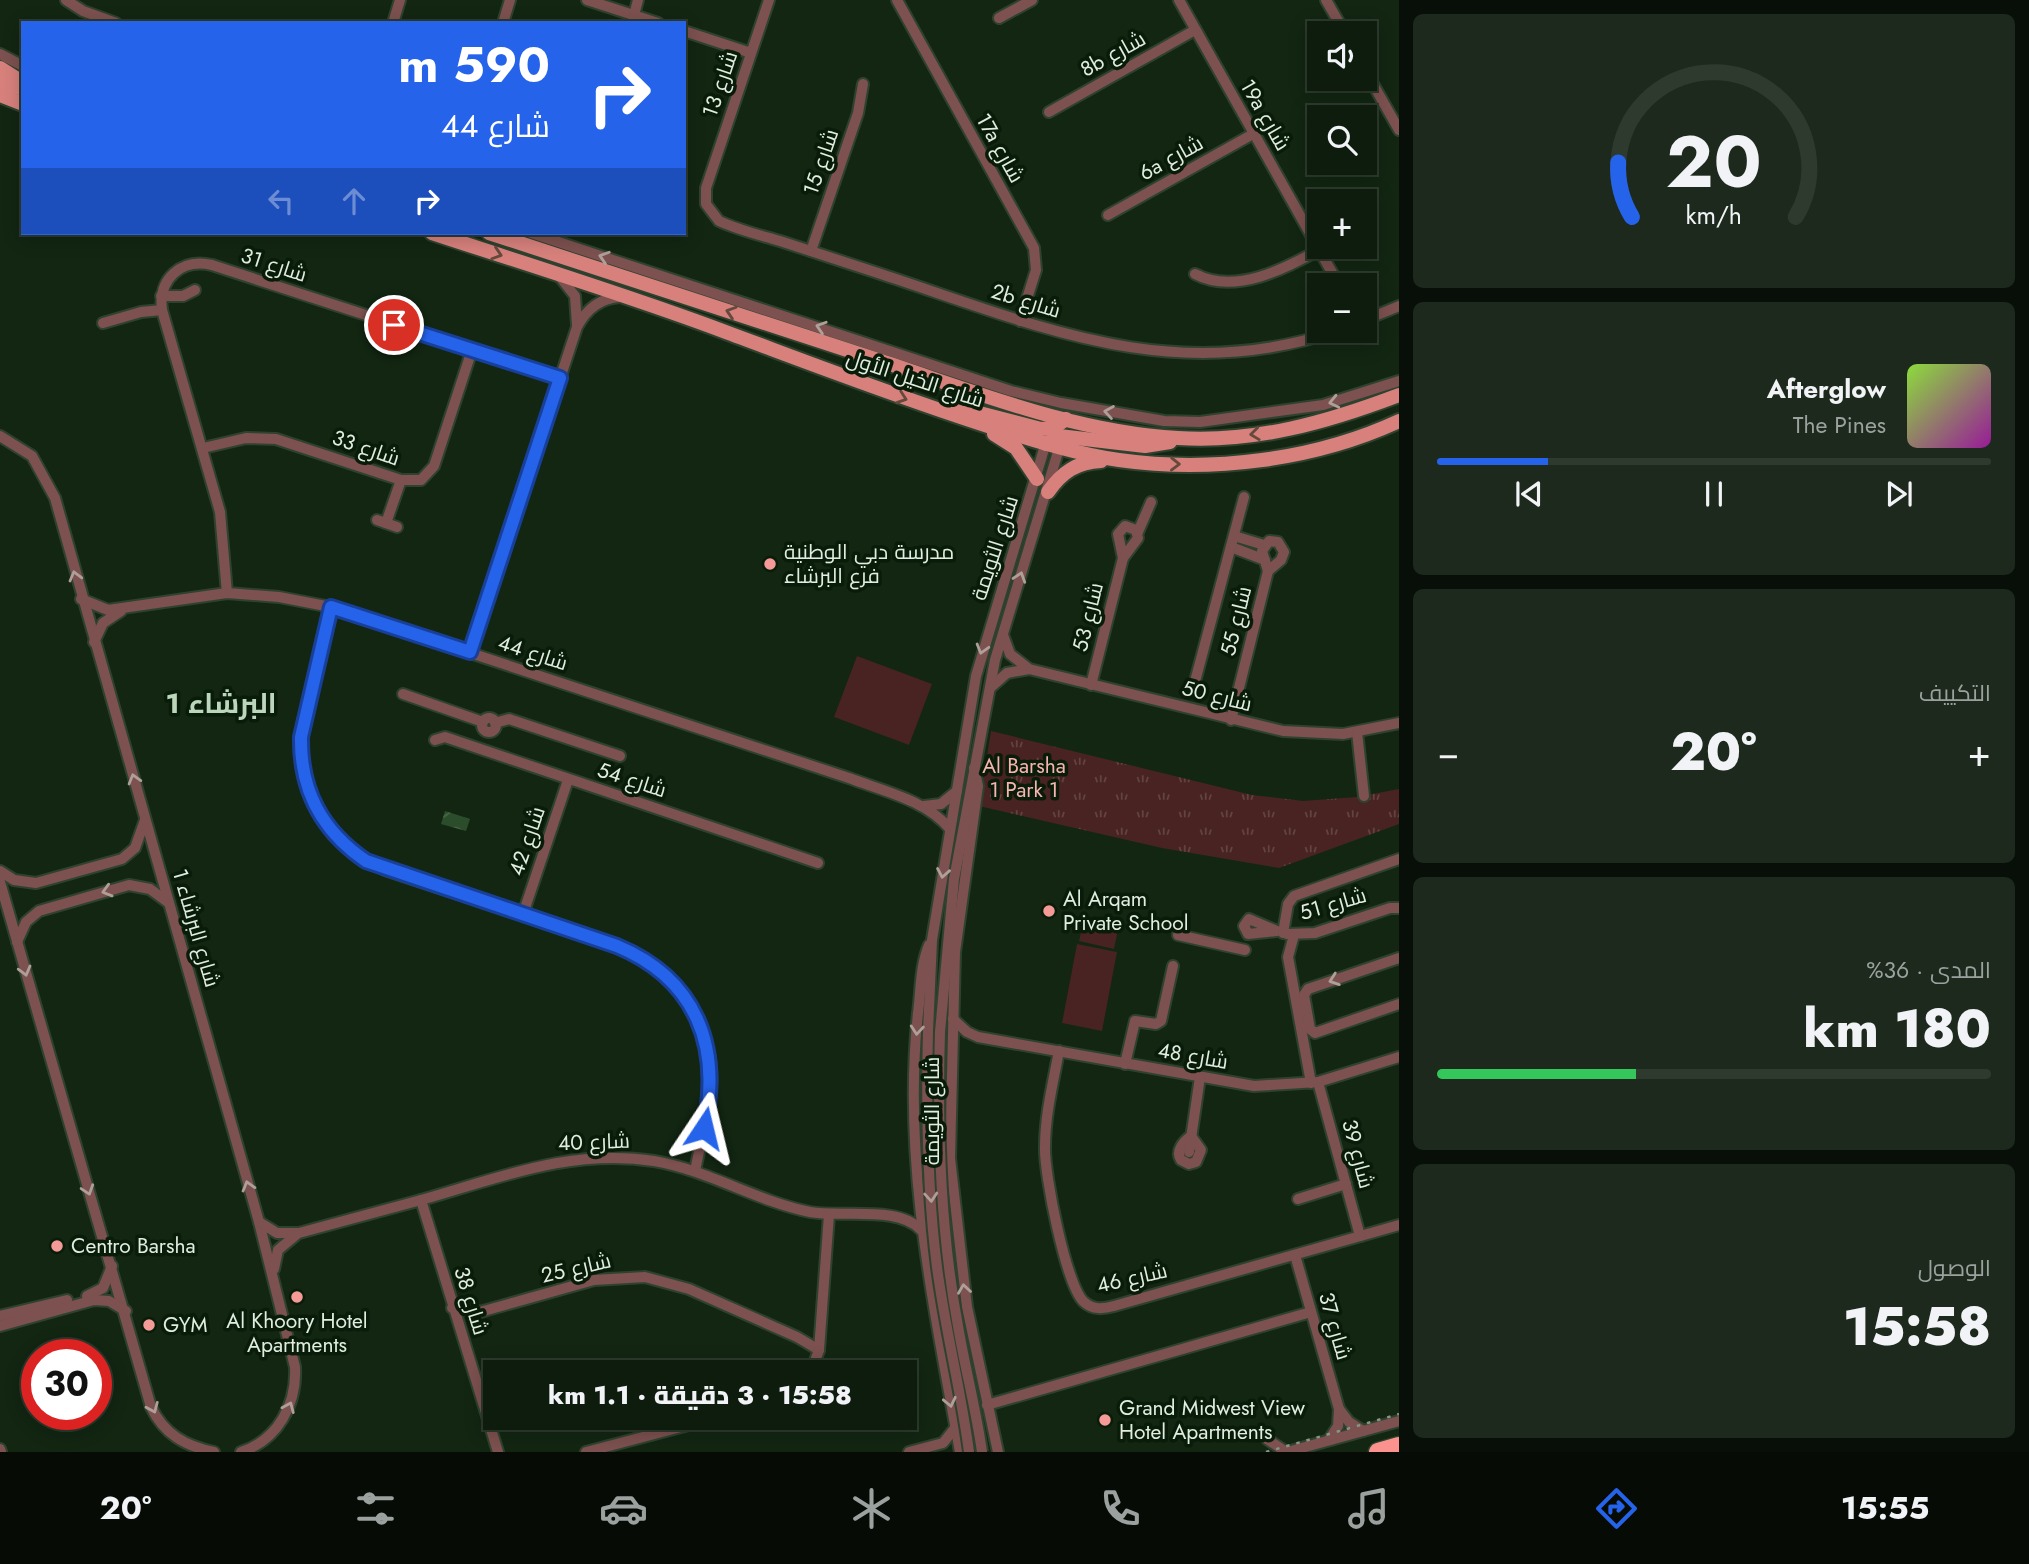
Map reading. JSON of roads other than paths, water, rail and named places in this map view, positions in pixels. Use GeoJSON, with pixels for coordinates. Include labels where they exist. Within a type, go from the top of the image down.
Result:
{"type":"FeatureCollection","features":[{"type":"Feature","properties":{"kind":"highway"},"geometry":{"type":"LineString","coordinates":[[1378,1452],[1399,1446]]}},
{"type":"Feature","properties":{"kind":"main road"},"geometry":{"type":"LineString","coordinates":[[0,68],[21,81]]}},
{"type":"Feature","properties":{"kind":"main road"},"geometry":{"type":"LineString","coordinates":[[0,74],[21,82]]}},
{"type":"Feature","properties":{"kind":"main road"},"geometry":{"type":"LineString","coordinates":[[0,82],[21,88]]}},
{"type":"Feature","properties":{"kind":"main road"},"geometry":{"type":"LineString","coordinates":[[0,95],[21,103]]}},
{"type":"Feature","properties":{"kind":"main road","name":"شارع الخيل الأول"},"geometry":{"type":"LineString","coordinates":[[438,235],[627,296],[958,416],[1056,432],[1120,431],[1178,438],[1275,432],[1346,415],[1399,395]]}},
{"type":"Feature","properties":{"kind":"main road","name":"شارع الخيل الأول"},"geometry":{"type":"LineString","coordinates":[[495,235],[887,363],[1119,460],[1198,464],[1255,460],[1338,444],[1399,421]]}},
{"type":"Feature","properties":{"kind":"main road"},"geometry":{"type":"LineString","coordinates":[[876,346],[887,363]]}},
{"type":"Feature","properties":{"kind":"main road"},"geometry":{"type":"LineString","coordinates":[[930,408],[964,409],[1056,432]]}},
{"type":"Feature","properties":{"kind":"main road"},"geometry":{"type":"LineString","coordinates":[[958,416],[1011,444],[1037,479]]}},
{"type":"Feature","properties":{"kind":"main road"},"geometry":{"type":"LineString","coordinates":[[1048,492],[1060,476],[1075,466],[1119,460]]}},
{"type":"Feature","properties":{"kind":"street"},"geometry":{"type":"LineString","coordinates":[[66,0],[78,9],[111,21]]}},
{"type":"Feature","properties":{"kind":"street"},"geometry":{"type":"LineString","coordinates":[[394,21],[400,0]]}},
{"type":"Feature","properties":{"kind":"street"},"geometry":{"type":"LineString","coordinates":[[504,21],[510,0]]}},
{"type":"Feature","properties":{"kind":"street"},"geometry":{"type":"LineString","coordinates":[[587,0],[652,21]]}},
{"type":"Feature","properties":{"kind":"street"},"geometry":{"type":"LineString","coordinates":[[634,15],[638,0]]}},
{"type":"Feature","properties":{"kind":"street","name":"شارع 13"},"geometry":{"type":"LineString","coordinates":[[715,218],[708,209],[704,194],[769,0]]}},
{"type":"Feature","properties":{"kind":"street","name":"17a شارع"},"geometry":{"type":"LineString","coordinates":[[897,0],[1034,248],[1037,271],[1020,320]]}},
{"type":"Feature","properties":{"kind":"street"},"geometry":{"type":"LineString","coordinates":[[999,18],[1032,0]]}},
{"type":"Feature","properties":{"kind":"street","name":"19a شارع"},"geometry":{"type":"LineString","coordinates":[[1179,0],[1307,229]]}},
{"type":"Feature","properties":{"kind":"street"},"geometry":{"type":"LineString","coordinates":[[1326,0],[1338,21]]}},
{"type":"Feature","properties":{"kind":"street","name":"8b شارع"},"geometry":{"type":"LineString","coordinates":[[1049,112],[1195,30]]}},
{"type":"Feature","properties":{"kind":"street"},"geometry":{"type":"LineString","coordinates":[[686,32],[751,53]]}},
{"type":"Feature","properties":{"kind":"street"},"geometry":{"type":"LineString","coordinates":[[0,54],[21,65]]}},
{"type":"Feature","properties":{"kind":"street","name":"شارع 15"},"geometry":{"type":"LineString","coordinates":[[811,251],[858,113],[863,84]]}},
{"type":"Feature","properties":{"kind":"street"},"geometry":{"type":"LineString","coordinates":[[1377,91],[1399,131]]}},
{"type":"Feature","properties":{"kind":"street","name":"6a شارع"},"geometry":{"type":"LineString","coordinates":[[1108,215],[1253,134]]}},
{"type":"Feature","properties":{"kind":"street","name":"2b شارع"},"geometry":{"type":"LineString","coordinates":[[715,218],[1076,337],[1182,354],[1269,348],[1307,338]]}},
{"type":"Feature","properties":{"kind":"street"},"geometry":{"type":"LineString","coordinates":[[537,235],[1028,396],[1164,421],[1219,421],[1323,405],[1399,381]]}},
{"type":"Feature","properties":{"kind":"street"},"geometry":{"type":"LineString","coordinates":[[1195,274],[1222,280],[1257,278],[1279,271],[1307,256]]}},
{"type":"Feature","properties":{"kind":"street","name":"شارع 31"},"geometry":{"type":"LineString","coordinates":[[161,296],[166,281],[178,269],[204,263],[560,378]]}},
{"type":"Feature","properties":{"kind":"street"},"geometry":{"type":"LineString","coordinates":[[556,274],[575,296],[577,327]]}},
{"type":"Feature","properties":{"kind":"street"},"geometry":{"type":"LineString","coordinates":[[195,290],[183,296],[161,296],[162,310],[203,448],[222,524],[227,593]]}},
{"type":"Feature","properties":{"kind":"street"},"geometry":{"type":"LineString","coordinates":[[470,652],[577,327],[585,313],[598,303],[627,296]]}},
{"type":"Feature","properties":{"kind":"street"},"geometry":{"type":"LineString","coordinates":[[1377,315],[1399,306]]}},
{"type":"Feature","properties":{"kind":"street"},"geometry":{"type":"LineString","coordinates":[[103,323],[131,317],[140,312],[162,310]]}},
{"type":"Feature","properties":{"kind":"street","name":"شارع 33"},"geometry":{"type":"LineString","coordinates":[[203,448],[246,438],[276,439],[401,480],[421,480],[431,472],[472,350]]}},
{"type":"Feature","properties":{"kind":"street","name":"شارع الثويمة"},"geometry":{"type":"LineString","coordinates":[[963,1451],[955,1428],[935,1327],[921,1230],[918,1197],[916,1036],[925,960],[932,940],[980,658],[1037,479],[1056,432]]}},
{"type":"Feature","properties":{"kind":"street","name":"شارع الثويمة"},"geometry":{"type":"LineString","coordinates":[[934,1032],[948,921],[990,688],[1002,632],[1048,492],[1056,432]]}},
{"type":"Feature","properties":{"kind":"street","name":"شارع البرشاء 1"},"geometry":{"type":"LineString","coordinates":[[0,436],[32,456],[48,482],[170,903],[273,1275],[296,1379],[287,1414],[258,1448],[241,1452]]}},
{"type":"Feature","properties":{"kind":"street"},"geometry":{"type":"LineString","coordinates":[[387,523],[401,480]]}},
{"type":"Feature","properties":{"kind":"street"},"geometry":{"type":"LineString","coordinates":[[1193,689],[1244,497]]}},
{"type":"Feature","properties":{"kind":"street"},"geometry":{"type":"LineString","coordinates":[[1123,558],[1138,540],[1138,532],[1151,502]]}},
{"type":"Feature","properties":{"kind":"street"},"geometry":{"type":"LineString","coordinates":[[1123,558],[1119,531],[1128,526],[1138,532]]}},
{"type":"Feature","properties":{"kind":"street"},"geometry":{"type":"LineString","coordinates":[[1232,541],[1264,545],[1275,541],[1284,552],[1281,560],[1266,566]]}},
{"type":"Feature","properties":{"kind":"street"},"geometry":{"type":"LineString","coordinates":[[1232,541],[1266,566]]}},
{"type":"Feature","properties":{"kind":"street"},"geometry":{"type":"LineString","coordinates":[[1264,545],[1266,566]]}},
{"type":"Feature","properties":{"kind":"street","name":"شارع 53"},"geometry":{"type":"LineString","coordinates":[[1091,685],[1123,558]]}},
{"type":"Feature","properties":{"kind":"street","name":"شارع 55"},"geometry":{"type":"LineString","coordinates":[[1231,720],[1266,566]]}},
{"type":"Feature","properties":{"kind":"street","name":"شارع 44"},"geometry":{"type":"LineString","coordinates":[[81,599],[100,608],[123,609],[227,593],[279,597],[331,607],[775,752],[921,806],[939,816],[950,829]]}},
{"type":"Feature","properties":{"kind":"street"},"geometry":{"type":"LineString","coordinates":[[331,607],[301,737],[304,779],[320,818],[341,842],[366,861],[635,954],[668,977],[691,1007],[706,1041],[711,1074],[709,1106],[695,1171]]}},
{"type":"Feature","properties":{"kind":"street"},"geometry":{"type":"LineString","coordinates":[[94,642],[103,623],[123,609]]}},
{"type":"Feature","properties":{"kind":"street"},"geometry":{"type":"LineString","coordinates":[[1002,632],[1010,654],[1029,669]]}},
{"type":"Feature","properties":{"kind":"street"},"geometry":{"type":"LineString","coordinates":[[990,688],[1007,673],[1029,669]]}},
{"type":"Feature","properties":{"kind":"street","name":"شارع 50"},"geometry":{"type":"LineString","coordinates":[[1029,669],[1231,720],[1298,733],[1357,732],[1399,723]]}},
{"type":"Feature","properties":{"kind":"street"},"geometry":{"type":"LineString","coordinates":[[403,694],[488,727],[509,719],[620,756]]}},
{"type":"Feature","properties":{"kind":"street"},"geometry":{"type":"LineString","coordinates":[[480,749],[488,727]]}},
{"type":"Feature","properties":{"kind":"street"},"geometry":{"type":"LineString","coordinates":[[1357,732],[1364,796]]}},
{"type":"Feature","properties":{"kind":"street","name":"شارع 54"},"geometry":{"type":"LineString","coordinates":[[435,740],[445,737],[818,863]]}},
{"type":"Feature","properties":{"kind":"street","name":"شارع الثويمة"},"geometry":{"type":"LineString","coordinates":[[974,768],[978,786],[957,932],[950,1158],[969,1320],[998,1452]]}},
{"type":"Feature","properties":{"kind":"street","name":"شارع 42"},"geometry":{"type":"LineString","coordinates":[[523,914],[568,780]]}},
{"type":"Feature","properties":{"kind":"street"},"geometry":{"type":"LineString","coordinates":[[921,806],[941,804],[957,791]]}},
{"type":"Feature","properties":{"kind":"street"},"geometry":{"type":"LineString","coordinates":[[0,871],[14,880],[36,883],[122,859],[135,848],[145,820]]}},
{"type":"Feature","properties":{"kind":"street","name":"شارع 39"},"geometry":{"type":"LineString","coordinates":[[1360,1236],[1315,1083],[1288,957],[1285,933],[1288,904],[1294,896],[1399,859]]}},
{"type":"Feature","properties":{"kind":"street"},"geometry":{"type":"LineString","coordinates":[[0,882],[73,1142],[126,1311],[149,1399],[159,1422],[185,1443],[214,1452]]}},
{"type":"Feature","properties":{"kind":"street"},"geometry":{"type":"LineString","coordinates":[[17,942],[26,922],[39,911],[129,885],[150,888],[170,903]]}},
{"type":"Feature","properties":{"kind":"street","name":"شارع 51"},"geometry":{"type":"LineString","coordinates":[[1285,933],[1315,933],[1390,908],[1399,908]]}},
{"type":"Feature","properties":{"kind":"street"},"geometry":{"type":"LineString","coordinates":[[1178,935],[1240,949],[1244,924],[1252,919],[1285,933]]}},
{"type":"Feature","properties":{"kind":"street","name":"شارع الثويمة"},"geometry":{"type":"LineString","coordinates":[[932,940],[934,1032]]}},
{"type":"Feature","properties":{"kind":"street"},"geometry":{"type":"LineString","coordinates":[[1399,958],[1308,989],[1304,995],[1310,1029],[1315,1033],[1399,1004]]}},
{"type":"Feature","properties":{"kind":"street"},"geometry":{"type":"LineString","coordinates":[[1125,1064],[1135,1021],[1156,1024],[1161,1021],[1173,967]]}},
{"type":"Feature","properties":{"kind":"street","name":"شارع 48"},"geometry":{"type":"LineString","coordinates":[[953,1020],[978,1037],[1254,1086],[1315,1083],[1399,1057]]}},
{"type":"Feature","properties":{"kind":"street"},"geometry":{"type":"LineString","coordinates":[[934,1032],[928,1151],[935,1255],[963,1451],[943,1443]]}},
{"type":"Feature","properties":{"kind":"street"},"geometry":{"type":"LineString","coordinates":[[934,1032],[944,1220],[957,1325],[982,1452]]}},
{"type":"Feature","properties":{"kind":"street"},"geometry":{"type":"LineString","coordinates":[[952,1056],[962,1043],[978,1037]]}},
{"type":"Feature","properties":{"kind":"street","name":"شارع 46"},"geometry":{"type":"LineString","coordinates":[[1059,1051],[1046,1123],[1045,1170],[1049,1194],[1076,1289],[1084,1303],[1105,1309],[1399,1225]]}},
{"type":"Feature","properties":{"kind":"street"},"geometry":{"type":"LineString","coordinates":[[1189,1152],[1200,1077]]}},
{"type":"Feature","properties":{"kind":"street","name":"شارع 40"},"geometry":{"type":"LineString","coordinates":[[259,1222],[277,1233],[299,1233],[528,1167],[581,1158],[634,1159],[695,1171],[792,1207],[829,1215],[893,1215],[911,1220],[921,1230]]}},
{"type":"Feature","properties":{"kind":"street"},"geometry":{"type":"LineString","coordinates":[[1298,1199],[1346,1184]]}},
{"type":"Feature","properties":{"kind":"street"},"geometry":{"type":"LineString","coordinates":[[893,1215],[909,1209],[918,1197]]}},
{"type":"Feature","properties":{"kind":"street","name":"شارع 38"},"geometry":{"type":"LineString","coordinates":[[421,1200],[498,1452]]}},
{"type":"Feature","properties":{"kind":"street"},"geometry":{"type":"LineString","coordinates":[[815,1360],[821,1332],[829,1215]]}},
{"type":"Feature","properties":{"kind":"street"},"geometry":{"type":"LineString","coordinates":[[273,1275],[281,1247],[299,1233]]}},
{"type":"Feature","properties":{"kind":"street","name":"شارع 37"},"geometry":{"type":"LineString","coordinates":[[1295,1255],[1339,1409]]}},
{"type":"Feature","properties":{"kind":"street"},"geometry":{"type":"LineString","coordinates":[[0,1316],[95,1293],[105,1285],[112,1266]]}},
{"type":"Feature","properties":{"kind":"street","name":"شارع 25"},"geometry":{"type":"LineString","coordinates":[[458,1326],[480,1312],[594,1280],[645,1277],[689,1289],[797,1337],[819,1350]]}},
{"type":"Feature","properties":{"kind":"street"},"geometry":{"type":"LineString","coordinates":[[0,1328],[97,1299],[112,1302],[126,1311]]}},
{"type":"Feature","properties":{"kind":"street","name":"شارع 25"},"geometry":{"type":"LineString","coordinates":[[452,1308],[480,1312]]}},
{"type":"Feature","properties":{"kind":"street"},"geometry":{"type":"LineString","coordinates":[[987,1405],[1311,1312]]}},
{"type":"Feature","properties":{"kind":"street"},"geometry":{"type":"LineString","coordinates":[[935,1327],[954,1335],[961,1332],[969,1320]]}},
{"type":"Feature","properties":{"kind":"street"},"geometry":{"type":"LineString","coordinates":[[797,1337],[807,1338],[821,1332]]}},
{"type":"Feature","properties":{"kind":"street"},"geometry":{"type":"LineString","coordinates":[[941,1358],[955,1343],[974,1350]]}},
{"type":"Feature","properties":{"kind":"street"},"geometry":{"type":"LineString","coordinates":[[1339,1409],[1349,1422],[1363,1431]]}},
{"type":"Feature","properties":{"kind":"street"},"geometry":{"type":"LineString","coordinates":[[1329,1440],[1338,1426],[1339,1409]]}},
{"type":"Feature","properties":{"kind":"street"},"geometry":{"type":"LineString","coordinates":[[1266,1439],[1286,1452],[1399,1421]]}},
{"type":"Feature","properties":{"kind":"street"},"geometry":{"type":"LineString","coordinates":[[909,1452],[943,1443],[955,1428]]}},
{"type":"Feature","properties":{"kind":"street"},"geometry":{"type":"LineString","coordinates":[[586,1452],[669,1430]]}},
{"type":"Feature","properties":{"kind":"water"},"geometry":{"type":"Polygon","coordinates":[[[445,811],[470,819],[466,831],[441,824],[445,811]]]}},
{"type":"Feature","properties":{"kind":"railway"},"geometry":{"type":"LineString","coordinates":[[1266,1452],[1399,1414]]}},
{"type":"Feature","properties":{"kind":"place","name":"مدرسة دبي الوطنية فرع البرشاء"},"geometry":{"type":"Point","coordinates":[770,564]}},
{"type":"Feature","properties":{"kind":"place","name":"Al Arqam Private School"},"geometry":{"type":"Point","coordinates":[1049,911]}},
{"type":"Feature","properties":{"kind":"place","name":"Centro Barsha"},"geometry":{"type":"Point","coordinates":[57,1246]}},
{"type":"Feature","properties":{"kind":"place","name":"Al Khoory Hotel Apartments"},"geometry":{"type":"Point","coordinates":[297,1297]}},
{"type":"Feature","properties":{"kind":"place","name":"GYM"},"geometry":{"type":"Point","coordinates":[149,1325]}},
{"type":"Feature","properties":{"kind":"place","name":"Grand Midwest View Hotel Apartments"},"geometry":{"type":"Point","coordinates":[1105,1420]}},
{"type":"Feature","properties":{"kind":"district","name":"البرشاء 1"},"geometry":{"type":"Point","coordinates":[221,703]}},
{"type":"Feature","properties":{"kind":"park label","name":"Al Barsha 1 Park 1"},"geometry":{"type":"Point","coordinates":[1024,778]}}]}
